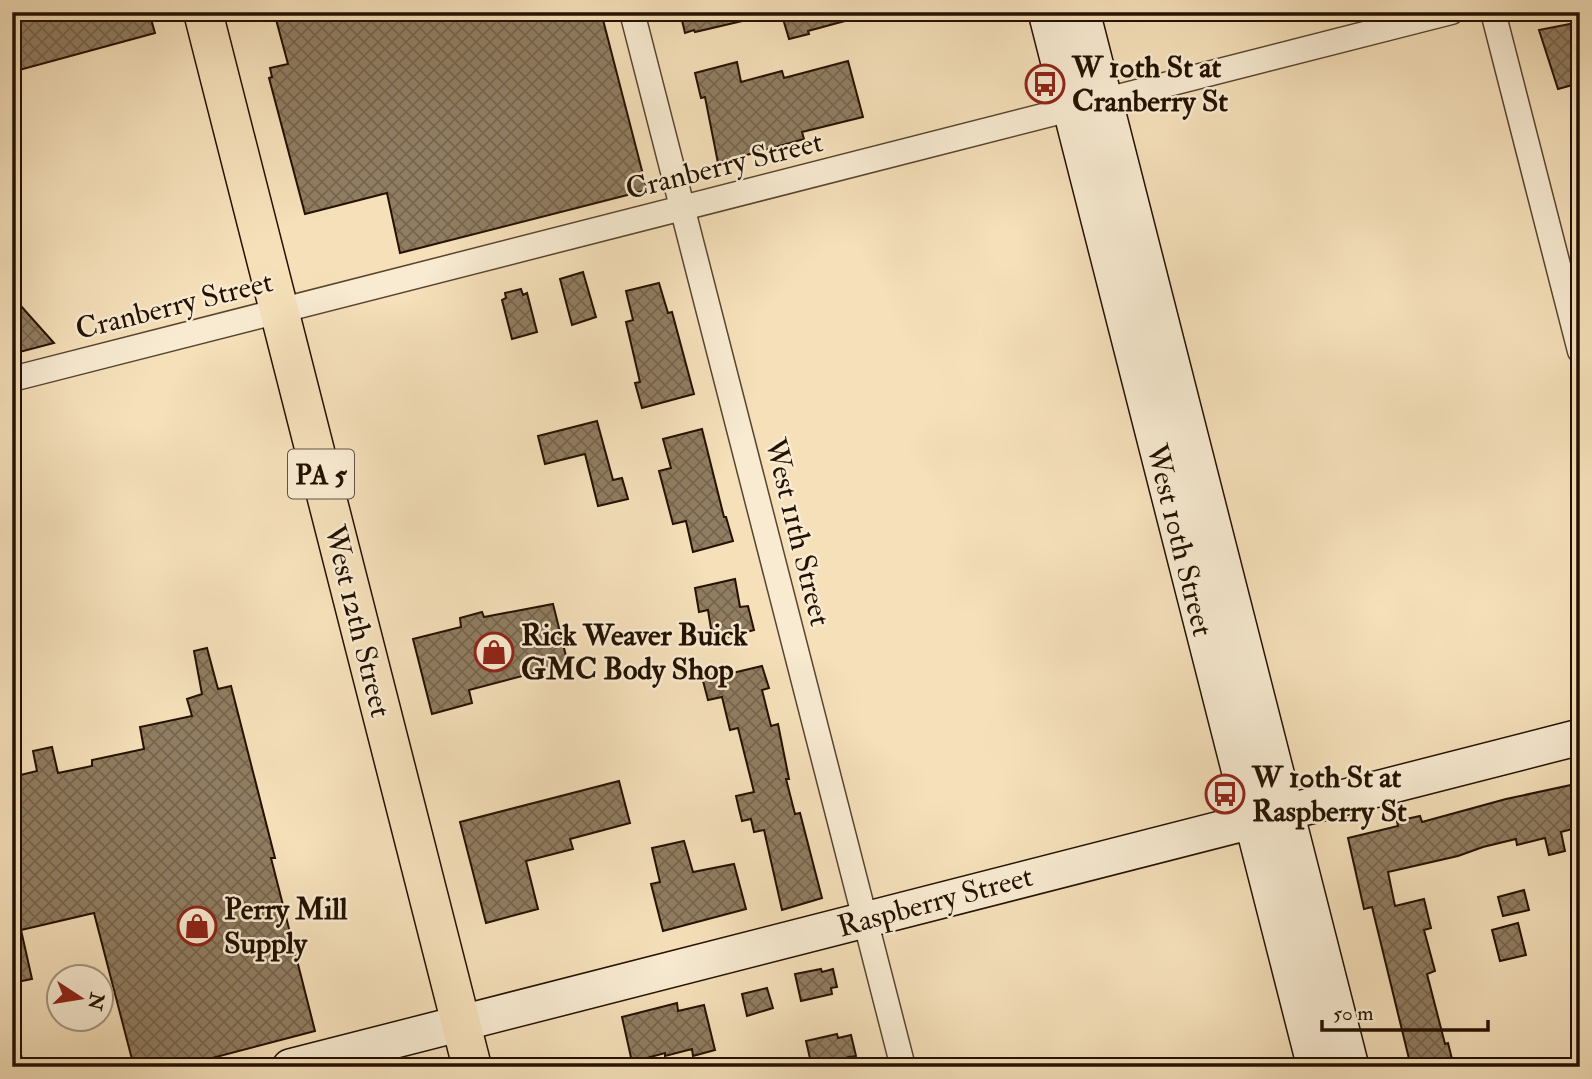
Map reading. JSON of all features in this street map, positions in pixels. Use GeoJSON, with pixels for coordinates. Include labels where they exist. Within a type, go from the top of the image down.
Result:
{"type":"FeatureCollection","features":[{"type":"Feature","properties":{"kind":"main road","name":"West 12th Street"},"geometry":{"type":"LineString","coordinates":[[203,12],[472,1067]]}},
{"type":"Feature","properties":{"kind":"street","name":"West 11th Street"},"geometry":{"type":"LineString","coordinates":[[632,12],[903,1067]]}},
{"type":"Feature","properties":{"kind":"street","name":"West 10th Street"},"geometry":{"type":"LineString","coordinates":[[1045,12],[1161,466],[1268,816],[1351,1067]]}},
{"type":"Feature","properties":{"kind":"street","name":"West 10th Street"},"geometry":{"type":"LineString","coordinates":[[1082,12],[1195,458],[1268,816],[1315,1067]]}},
{"type":"Feature","properties":{"kind":"street","name":"Cranberry Street"},"geometry":{"type":"LineString","coordinates":[[12,379],[1451,12]]}},
{"type":"Feature","properties":{"kind":"street"},"geometry":{"type":"LineString","coordinates":[[1493,12],[1580,351]]}},
{"type":"Feature","properties":{"kind":"street"},"geometry":{"type":"LineString","coordinates":[[1161,466],[1195,458]]}},
{"type":"Feature","properties":{"kind":"street","name":"Raspberry Street"},"geometry":{"type":"LineString","coordinates":[[290,1067],[1580,737]]}},
{"type":"Feature","properties":{"kind":"building"},"geometry":{"type":"Polygon","coordinates":[[[12,12],[149,12],[155,33],[12,72],[12,12]]]}},
{"type":"Feature","properties":{"kind":"building"},"geometry":{"type":"Polygon","coordinates":[[[274,12],[601,12],[647,190],[400,253],[387,193],[305,214],[269,78],[272,77],[270,68],[288,64],[274,12]]]}},
{"type":"Feature","properties":{"kind":"building"},"geometry":{"type":"Polygon","coordinates":[[[680,12],[750,12],[751,19],[685,33],[680,12]]]}},
{"type":"Feature","properties":{"kind":"building"},"geometry":{"type":"Polygon","coordinates":[[[781,12],[855,12],[856,18],[789,39],[781,12]]]}},
{"type":"Feature","properties":{"kind":"building"},"geometry":{"type":"Polygon","coordinates":[[[1580,22],[1580,83],[1558,89],[1539,30],[1580,22]]]}},
{"type":"Feature","properties":{"kind":"building"},"geometry":{"type":"Polygon","coordinates":[[[848,61],[863,117],[802,132],[804,139],[718,163],[705,97],[701,98],[695,73],[737,62],[741,82],[782,71],[784,78],[848,61]]]}},
{"type":"Feature","properties":{"kind":"building"},"geometry":{"type":"Polygon","coordinates":[[[583,272],[596,317],[572,325],[560,279],[583,272]]]}},
{"type":"Feature","properties":{"kind":"building"},"geometry":{"type":"Polygon","coordinates":[[[659,283],[668,313],[672,312],[694,394],[642,408],[635,383],[640,382],[626,322],[633,320],[626,291],[659,283]]]}},
{"type":"Feature","properties":{"kind":"building"},"geometry":{"type":"Polygon","coordinates":[[[521,289],[523,295],[527,293],[537,332],[512,339],[502,300],[506,298],[505,293],[521,289]]]}},
{"type":"Feature","properties":{"kind":"building"},"geometry":{"type":"Polygon","coordinates":[[[12,296],[54,343],[12,354],[12,296]]]}},
{"type":"Feature","properties":{"kind":"building"},"geometry":{"type":"Polygon","coordinates":[[[597,421],[613,480],[622,478],[628,499],[598,506],[585,454],[545,464],[538,436],[597,421]]]}},
{"type":"Feature","properties":{"kind":"building"},"geometry":{"type":"Polygon","coordinates":[[[702,429],[724,517],[733,541],[693,552],[686,521],[673,524],[659,471],[671,468],[663,439],[702,429]]]}},
{"type":"Feature","properties":{"kind":"building"},"geometry":{"type":"Polygon","coordinates":[[[735,579],[740,607],[748,606],[754,630],[713,641],[708,610],[699,612],[695,588],[735,579]]]}},
{"type":"Feature","properties":{"kind":"building"},"geometry":{"type":"Polygon","coordinates":[[[553,604],[568,664],[469,690],[472,703],[432,714],[413,639],[461,627],[460,618],[482,612],[484,617],[553,604]]]}},
{"type":"Feature","properties":{"kind":"building"},"geometry":{"type":"Polygon","coordinates":[[[207,648],[218,689],[231,686],[315,1031],[178,1067],[134,1067],[116,998],[116,964],[107,964],[94,913],[21,930],[32,979],[12,983],[12,777],[37,771],[33,751],[52,747],[58,773],[92,766],[92,760],[144,749],[140,727],[192,716],[187,699],[202,694],[194,651],[207,648]]]}},
{"type":"Feature","properties":{"kind":"building"},"geometry":{"type":"Polygon","coordinates":[[[762,666],[769,688],[762,690],[771,726],[778,724],[789,779],[786,779],[795,814],[800,813],[822,898],[782,910],[764,830],[754,832],[751,819],[742,821],[739,809],[736,796],[754,792],[738,728],[730,730],[722,697],[708,700],[702,677],[762,666]]]}},
{"type":"Feature","properties":{"kind":"building"},"geometry":{"type":"Polygon","coordinates":[[[619,781],[630,823],[570,839],[573,849],[526,861],[538,909],[486,923],[460,822],[619,781]]]}},
{"type":"Feature","properties":{"kind":"building"},"geometry":{"type":"Polygon","coordinates":[[[1580,783],[1580,827],[1561,832],[1565,851],[1549,855],[1545,838],[1517,845],[1516,839],[1388,872],[1395,906],[1424,899],[1431,928],[1424,930],[1435,971],[1427,974],[1445,1044],[1448,1043],[1454,1067],[1411,1067],[1372,907],[1364,909],[1348,838],[1398,826],[1397,821],[1420,816],[1422,822],[1506,799],[1580,783]]]}},
{"type":"Feature","properties":{"kind":"building"},"geometry":{"type":"Polygon","coordinates":[[[684,841],[693,872],[734,864],[746,909],[663,931],[651,884],[660,882],[652,848],[684,841]]]}},
{"type":"Feature","properties":{"kind":"building"},"geometry":{"type":"Polygon","coordinates":[[[1524,890],[1529,910],[1503,916],[1498,897],[1524,890]]]}},
{"type":"Feature","properties":{"kind":"building"},"geometry":{"type":"Polygon","coordinates":[[[1518,923],[1526,955],[1500,961],[1492,930],[1518,923]]]}},
{"type":"Feature","properties":{"kind":"building"},"geometry":{"type":"Polygon","coordinates":[[[821,969],[822,972],[833,969],[837,987],[831,988],[832,994],[801,1001],[795,974],[821,969]]]}},
{"type":"Feature","properties":{"kind":"building"},"geometry":{"type":"Polygon","coordinates":[[[767,988],[773,1008],[747,1016],[742,994],[767,988]]]}},
{"type":"Feature","properties":{"kind":"building"},"geometry":{"type":"Polygon","coordinates":[[[677,1003],[678,1011],[704,1005],[715,1050],[693,1056],[692,1049],[632,1062],[622,1017],[677,1003]]]}},
{"type":"Feature","properties":{"kind":"building"},"geometry":{"type":"Polygon","coordinates":[[[837,1034],[838,1038],[851,1035],[856,1056],[848,1057],[849,1060],[812,1067],[806,1041],[837,1034]]]}},
{"type":"Feature","properties":{"kind":"place","name":"W 10th St at Cranberry St"},"geometry":{"type":"Point","coordinates":[1045,84]}},
{"type":"Feature","properties":{"kind":"place","name":"Rick Weaver Buick GMC Body Shop"},"geometry":{"type":"Point","coordinates":[494,652]}},
{"type":"Feature","properties":{"kind":"place","name":"W 10th St at Raspberry St"},"geometry":{"type":"Point","coordinates":[1225,794]}},
{"type":"Feature","properties":{"kind":"place","name":"Perry Mill Supply"},"geometry":{"type":"Point","coordinates":[197,926]}}]}
